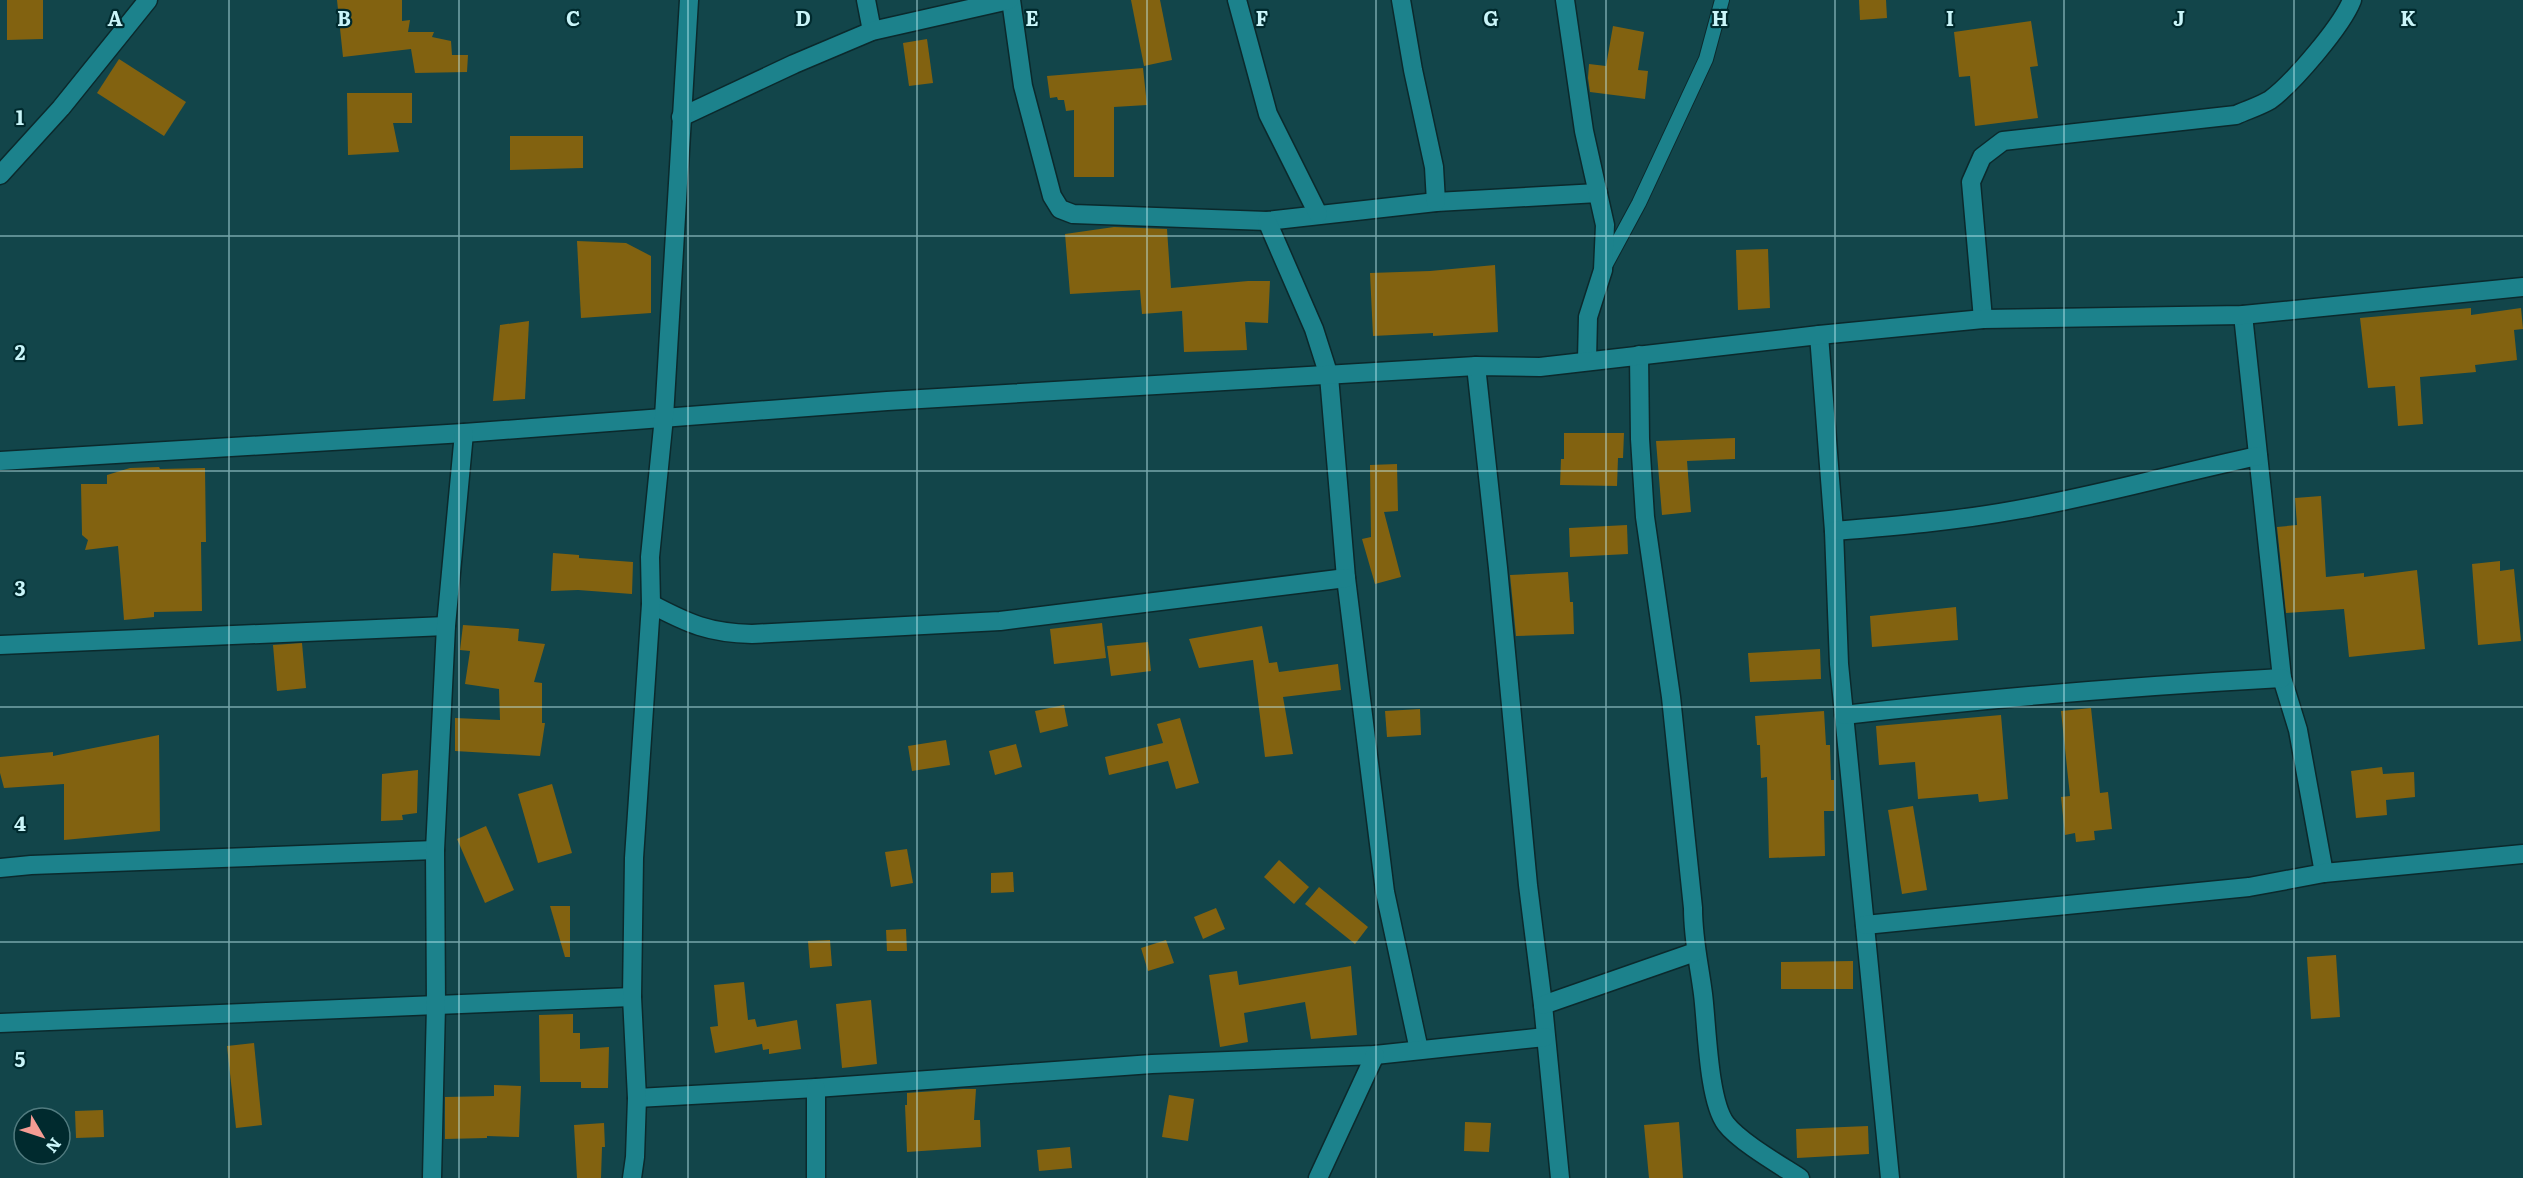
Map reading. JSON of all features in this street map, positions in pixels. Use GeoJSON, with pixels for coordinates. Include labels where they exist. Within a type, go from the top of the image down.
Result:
{"type":"FeatureCollection","features":[{"type":"Feature","properties":{"kind":"street"},"geometry":{"type":"LineString","coordinates":[[0,175],[61,108],[148,0]]}},
{"type":"Feature","properties":{"kind":"street"},"geometry":{"type":"LineString","coordinates":[[632,1178],[637,1098],[632,997],[634,858],[651,604],[650,557],[664,417],[689,0]]}},
{"type":"Feature","properties":{"kind":"street"},"geometry":{"type":"LineString","coordinates":[[867,0],[872,31]]}},
{"type":"Feature","properties":{"kind":"street"},"geometry":{"type":"LineString","coordinates":[[681,117],[794,64],[872,31],[1010,0],[1023,86],[1052,196],[1060,209],[1073,214],[1267,221],[1436,202],[1598,193]]}},
{"type":"Feature","properties":{"kind":"street"},"geometry":{"type":"LineString","coordinates":[[1237,0],[1268,114],[1318,214]]}},
{"type":"Feature","properties":{"kind":"street"},"geometry":{"type":"LineString","coordinates":[[1401,0],[1413,70],[1431,148],[1437,187],[1436,202]]}},
{"type":"Feature","properties":{"kind":"street"},"geometry":{"type":"LineString","coordinates":[[1564,0],[1584,131],[1605,225],[1603,270],[1588,317],[1587,360]]}},
{"type":"Feature","properties":{"kind":"street"},"geometry":{"type":"LineString","coordinates":[[1983,319],[1971,182],[1982,157],[2003,141],[2236,116],[2270,100],[2310,60],[2349,9],[2352,0]]}},
{"type":"Feature","properties":{"kind":"street"},"geometry":{"type":"LineString","coordinates":[[1267,221],[1314,329],[1329,376],[1346,578],[1385,892],[1419,1050]]}},
{"type":"Feature","properties":{"kind":"street"},"geometry":{"type":"LineString","coordinates":[[0,461],[464,433],[887,401],[1476,366],[1540,367],[1587,360],[1983,319],[2243,315],[2523,287]]}},
{"type":"Feature","properties":{"kind":"street"},"geometry":{"type":"LineString","coordinates":[[2243,315],[2282,678],[2298,730],[2324,873]]}},
{"type":"Feature","properties":{"kind":"street"},"geometry":{"type":"LineString","coordinates":[[1819,335],[1834,531],[1839,664],[1890,1178]]}},
{"type":"Feature","properties":{"kind":"street"},"geometry":{"type":"LineString","coordinates":[[1639,355],[1640,439],[1645,517],[1671,697],[1693,908],[1695,952],[1702,992],[1710,1073],[1725,1124],[1800,1178]]}},
{"type":"Feature","properties":{"kind":"street"},"geometry":{"type":"LineString","coordinates":[[1476,366],[1501,592],[1528,885],[1544,1005],[1545,1037],[1560,1178]]}},
{"type":"Feature","properties":{"kind":"street"},"geometry":{"type":"LineString","coordinates":[[432,1178],[436,1005],[435,850],[446,626],[464,433]]}},
{"type":"Feature","properties":{"kind":"street"},"geometry":{"type":"LineString","coordinates":[[1834,531],[1942,521],[2016,510],[2114,490],[2258,456]]}},
{"type":"Feature","properties":{"kind":"street"},"geometry":{"type":"LineString","coordinates":[[651,604],[690,625],[721,633],[752,634],[1000,621],[1346,578]]}},
{"type":"Feature","properties":{"kind":"street"},"geometry":{"type":"LineString","coordinates":[[0,645],[446,626]]}},
{"type":"Feature","properties":{"kind":"street"},"geometry":{"type":"LineString","coordinates":[[1844,715],[1972,700],[2141,686],[2282,678]]}},
{"type":"Feature","properties":{"kind":"street"},"geometry":{"type":"LineString","coordinates":[[0,868],[435,850]]}},
{"type":"Feature","properties":{"kind":"street"},"geometry":{"type":"LineString","coordinates":[[1865,925],[2249,886],[2324,873],[2523,854]]}},
{"type":"Feature","properties":{"kind":"street"},"geometry":{"type":"LineString","coordinates":[[1544,1005],[1695,952]]}},
{"type":"Feature","properties":{"kind":"street"},"geometry":{"type":"LineString","coordinates":[[0,1023],[632,997]]}},
{"type":"Feature","properties":{"kind":"street"},"geometry":{"type":"LineString","coordinates":[[637,1098],[816,1088],[1152,1064],[1375,1055],[1545,1037]]}},
{"type":"Feature","properties":{"kind":"street"},"geometry":{"type":"LineString","coordinates":[[1318,1178],[1375,1055]]}},
{"type":"Feature","properties":{"kind":"street"},"geometry":{"type":"LineString","coordinates":[[816,1088],[816,1178]]}},
{"type":"Feature","properties":{"kind":"lane"},"geometry":{"type":"LineString","coordinates":[[1603,270],[1639,203],[1706,59],[1722,0]]}},
{"type":"Feature","properties":{"kind":"building"},"geometry":{"type":"Polygon","coordinates":[[[7,0],[43,0],[43,39],[7,40],[7,0]]]}},
{"type":"Feature","properties":{"kind":"building"},"geometry":{"type":"Polygon","coordinates":[[[337,0],[402,0],[402,21],[410,20],[408,32],[434,32],[432,37],[451,41],[452,55],[468,55],[467,72],[415,73],[411,49],[343,57],[337,0]]]}},
{"type":"Feature","properties":{"kind":"building"},"geometry":{"type":"Polygon","coordinates":[[[1131,0],[1160,0],[1172,60],[1144,66],[1131,0]]]}},
{"type":"Feature","properties":{"kind":"building"},"geometry":{"type":"Polygon","coordinates":[[[1859,0],[1886,0],[1887,18],[1860,20],[1859,0]]]}},
{"type":"Feature","properties":{"kind":"building"},"geometry":{"type":"Polygon","coordinates":[[[2031,21],[2038,66],[2030,67],[2038,118],[1975,126],[1970,76],[1959,77],[1954,32],[2031,21]]]}},
{"type":"Feature","properties":{"kind":"building"},"geometry":{"type":"Polygon","coordinates":[[[1613,26],[1644,32],[1638,70],[1648,71],[1645,99],[1590,92],[1589,64],[1606,66],[1613,26]]]}},
{"type":"Feature","properties":{"kind":"building"},"geometry":{"type":"Polygon","coordinates":[[[927,39],[933,83],[909,86],[903,43],[927,39]]]}},
{"type":"Feature","properties":{"kind":"building"},"geometry":{"type":"Polygon","coordinates":[[[119,59],[186,102],[164,136],[97,93],[119,59]]]}},
{"type":"Feature","properties":{"kind":"building"},"geometry":{"type":"Polygon","coordinates":[[[1143,68],[1147,105],[1114,107],[1114,177],[1074,177],[1074,110],[1066,111],[1064,100],[1058,100],[1057,97],[1050,98],[1047,76],[1143,68]]]}},
{"type":"Feature","properties":{"kind":"building"},"geometry":{"type":"Polygon","coordinates":[[[347,93],[412,93],[412,123],[393,123],[399,152],[348,155],[347,93]]]}},
{"type":"Feature","properties":{"kind":"building"},"geometry":{"type":"Polygon","coordinates":[[[510,136],[583,136],[583,168],[510,170],[510,136]]]}},
{"type":"Feature","properties":{"kind":"building"},"geometry":{"type":"Polygon","coordinates":[[[1114,227],[1167,229],[1171,288],[1270,281],[1268,323],[1245,322],[1247,350],[1184,352],[1182,311],[1142,314],[1140,290],[1070,294],[1065,234],[1114,227]]]}},
{"type":"Feature","properties":{"kind":"building"},"geometry":{"type":"Polygon","coordinates":[[[577,241],[626,243],[651,256],[651,313],[581,318],[577,241]]]}},
{"type":"Feature","properties":{"kind":"building"},"geometry":{"type":"Polygon","coordinates":[[[1768,249],[1770,308],[1738,310],[1736,250],[1768,249]]]}},
{"type":"Feature","properties":{"kind":"building"},"geometry":{"type":"Polygon","coordinates":[[[1495,265],[1498,332],[1433,336],[1433,333],[1373,336],[1370,273],[1430,271],[1495,265]]]}},
{"type":"Feature","properties":{"kind":"building"},"geometry":{"type":"Polygon","coordinates":[[[2471,308],[2471,315],[2521,308],[2523,329],[2514,330],[2517,360],[2475,365],[2476,372],[2420,377],[2423,424],[2398,426],[2395,386],[2368,388],[2360,318],[2471,308]]]}},
{"type":"Feature","properties":{"kind":"building"},"geometry":{"type":"Polygon","coordinates":[[[529,321],[525,399],[493,401],[500,325],[529,321]]]}},
{"type":"Feature","properties":{"kind":"building"},"geometry":{"type":"Polygon","coordinates":[[[1564,433],[1624,433],[1623,458],[1618,458],[1617,486],[1560,485],[1561,459],[1564,459],[1564,433]]]}},
{"type":"Feature","properties":{"kind":"building"},"geometry":{"type":"Polygon","coordinates":[[[1735,438],[1735,459],[1687,461],[1691,512],[1662,515],[1656,441],[1735,438]]]}},
{"type":"Feature","properties":{"kind":"building"},"geometry":{"type":"Polygon","coordinates":[[[1397,464],[1398,511],[1384,512],[1401,577],[1375,584],[1362,539],[1371,537],[1370,465],[1397,464]]]}},
{"type":"Feature","properties":{"kind":"building"},"geometry":{"type":"Polygon","coordinates":[[[159,467],[160,469],[205,468],[206,542],[201,542],[202,611],[154,612],[154,617],[124,620],[118,546],[85,550],[88,540],[82,535],[81,484],[107,484],[107,475],[130,468],[159,467]]]}},
{"type":"Feature","properties":{"kind":"building"},"geometry":{"type":"Polygon","coordinates":[[[2321,496],[2326,577],[2364,573],[2364,577],[2417,570],[2425,649],[2349,657],[2344,609],[2286,613],[2277,527],[2297,525],[2295,498],[2321,496]]]}},
{"type":"Feature","properties":{"kind":"building"},"geometry":{"type":"Polygon","coordinates":[[[1627,525],[1628,554],[1570,557],[1569,528],[1627,525]]]}},
{"type":"Feature","properties":{"kind":"building"},"geometry":{"type":"Polygon","coordinates":[[[553,553],[579,555],[579,558],[633,562],[632,594],[578,590],[551,591],[553,553]]]}},
{"type":"Feature","properties":{"kind":"building"},"geometry":{"type":"Polygon","coordinates":[[[2500,561],[2500,571],[2514,569],[2521,641],[2478,645],[2472,564],[2500,561]]]}},
{"type":"Feature","properties":{"kind":"building"},"geometry":{"type":"Polygon","coordinates":[[[1568,572],[1570,602],[1573,602],[1574,634],[1516,636],[1510,575],[1568,572]]]}},
{"type":"Feature","properties":{"kind":"building"},"geometry":{"type":"Polygon","coordinates":[[[1956,607],[1958,640],[1872,647],[1870,616],[1956,607]]]}},
{"type":"Feature","properties":{"kind":"building"},"geometry":{"type":"Polygon","coordinates":[[[1102,623],[1106,658],[1054,664],[1050,629],[1102,623]]]}},
{"type":"Feature","properties":{"kind":"building"},"geometry":{"type":"Polygon","coordinates":[[[463,625],[519,629],[518,641],[545,644],[534,682],[542,683],[542,723],[545,723],[540,756],[455,751],[455,718],[500,720],[499,689],[465,684],[470,651],[460,650],[463,625]]]}},
{"type":"Feature","properties":{"kind":"building"},"geometry":{"type":"Polygon","coordinates":[[[1262,626],[1269,663],[1277,662],[1279,672],[1338,664],[1341,690],[1283,697],[1293,754],[1265,757],[1253,660],[1199,668],[1189,639],[1262,626]]]}},
{"type":"Feature","properties":{"kind":"building"},"geometry":{"type":"Polygon","coordinates":[[[1148,642],[1151,671],[1111,676],[1107,646],[1148,642]]]}},
{"type":"Feature","properties":{"kind":"building"},"geometry":{"type":"Polygon","coordinates":[[[302,643],[306,688],[277,691],[273,645],[302,643]]]}},
{"type":"Feature","properties":{"kind":"building"},"geometry":{"type":"Polygon","coordinates":[[[1820,649],[1821,679],[1750,682],[1748,653],[1820,649]]]}},
{"type":"Feature","properties":{"kind":"building"},"geometry":{"type":"Polygon","coordinates":[[[1064,705],[1068,726],[1040,733],[1035,711],[1064,705]]]}},
{"type":"Feature","properties":{"kind":"building"},"geometry":{"type":"Polygon","coordinates":[[[2091,708],[2100,793],[2108,792],[2112,829],[2094,831],[2095,840],[2076,842],[2075,833],[2065,835],[2061,797],[2070,796],[2061,711],[2091,708]]]}},
{"type":"Feature","properties":{"kind":"building"},"geometry":{"type":"Polygon","coordinates":[[[1420,709],[1421,735],[1387,737],[1385,711],[1420,709]]]}},
{"type":"Feature","properties":{"kind":"building"},"geometry":{"type":"Polygon","coordinates":[[[1824,711],[1826,745],[1830,745],[1831,780],[1834,780],[1834,811],[1824,811],[1825,856],[1769,858],[1767,777],[1761,778],[1760,745],[1757,745],[1755,716],[1824,711]]]}},
{"type":"Feature","properties":{"kind":"building"},"geometry":{"type":"Polygon","coordinates":[[[2001,715],[2008,799],[1979,802],[1978,794],[1918,799],[1915,762],[1879,765],[1876,726],[2001,715]]]}},
{"type":"Feature","properties":{"kind":"building"},"geometry":{"type":"Polygon","coordinates":[[[1180,718],[1199,783],[1176,789],[1168,761],[1109,775],[1105,757],[1163,743],[1157,724],[1180,718]]]}},
{"type":"Feature","properties":{"kind":"building"},"geometry":{"type":"Polygon","coordinates":[[[159,735],[160,831],[64,840],[64,784],[4,788],[0,773],[0,757],[53,752],[53,756],[159,735]]]}},
{"type":"Feature","properties":{"kind":"building"},"geometry":{"type":"Polygon","coordinates":[[[946,740],[950,765],[912,771],[908,746],[946,740]]]}},
{"type":"Feature","properties":{"kind":"building"},"geometry":{"type":"Polygon","coordinates":[[[1016,744],[1022,767],[995,775],[989,751],[1016,744]]]}},
{"type":"Feature","properties":{"kind":"building"},"geometry":{"type":"Polygon","coordinates":[[[2382,767],[2383,774],[2414,772],[2415,797],[2386,800],[2387,815],[2356,818],[2351,771],[2382,767]]]}},
{"type":"Feature","properties":{"kind":"building"},"geometry":{"type":"Polygon","coordinates":[[[418,770],[417,813],[402,815],[403,820],[381,821],[382,774],[418,770]]]}},
{"type":"Feature","properties":{"kind":"building"},"geometry":{"type":"Polygon","coordinates":[[[552,784],[572,853],[538,863],[518,794],[552,784]]]}},
{"type":"Feature","properties":{"kind":"building"},"geometry":{"type":"Polygon","coordinates":[[[1913,806],[1927,890],[1902,894],[1888,810],[1913,806]]]}},
{"type":"Feature","properties":{"kind":"building"},"geometry":{"type":"Polygon","coordinates":[[[486,826],[514,890],[485,903],[457,839],[486,826]]]}},
{"type":"Feature","properties":{"kind":"building"},"geometry":{"type":"Polygon","coordinates":[[[907,849],[913,883],[891,887],[885,852],[907,849]]]}},
{"type":"Feature","properties":{"kind":"building"},"geometry":{"type":"Polygon","coordinates":[[[1279,860],[1309,887],[1294,904],[1264,877],[1279,860]]]}},
{"type":"Feature","properties":{"kind":"building"},"geometry":{"type":"Polygon","coordinates":[[[1013,872],[1014,892],[991,893],[991,873],[1013,872]]]}},
{"type":"Feature","properties":{"kind":"building"},"geometry":{"type":"Polygon","coordinates":[[[1319,887],[1368,927],[1355,944],[1305,904],[1319,887]]]}},
{"type":"Feature","properties":{"kind":"building"},"geometry":{"type":"Polygon","coordinates":[[[550,906],[570,906],[570,957],[565,957],[550,906]]]}},
{"type":"Feature","properties":{"kind":"building"},"geometry":{"type":"Polygon","coordinates":[[[1216,908],[1225,929],[1203,939],[1194,917],[1216,908]]]}},
{"type":"Feature","properties":{"kind":"building"},"geometry":{"type":"Polygon","coordinates":[[[906,929],[907,951],[887,951],[886,930],[906,929]]]}},
{"type":"Feature","properties":{"kind":"building"},"geometry":{"type":"Polygon","coordinates":[[[830,940],[832,966],[810,968],[808,941],[830,940]]]}},
{"type":"Feature","properties":{"kind":"building"},"geometry":{"type":"Polygon","coordinates":[[[1166,940],[1174,963],[1148,971],[1141,948],[1166,940]]]}},
{"type":"Feature","properties":{"kind":"building"},"geometry":{"type":"Polygon","coordinates":[[[2336,955],[2340,1017],[2311,1019],[2307,957],[2336,955]]]}},
{"type":"Feature","properties":{"kind":"building"},"geometry":{"type":"Polygon","coordinates":[[[1853,961],[1853,989],[1781,989],[1781,962],[1853,961]]]}},
{"type":"Feature","properties":{"kind":"building"},"geometry":{"type":"Polygon","coordinates":[[[1351,966],[1357,1035],[1311,1039],[1305,1002],[1244,1013],[1248,1042],[1220,1047],[1209,975],[1237,971],[1239,985],[1351,966]]]}},
{"type":"Feature","properties":{"kind":"building"},"geometry":{"type":"Polygon","coordinates":[[[744,982],[748,1020],[755,1019],[757,1027],[797,1020],[801,1049],[769,1054],[769,1049],[763,1050],[762,1044],[715,1053],[710,1027],[718,1026],[714,985],[744,982]]]}},
{"type":"Feature","properties":{"kind":"building"},"geometry":{"type":"Polygon","coordinates":[[[871,1000],[877,1064],[842,1068],[836,1004],[871,1000]]]}},
{"type":"Feature","properties":{"kind":"building"},"geometry":{"type":"Polygon","coordinates":[[[573,1014],[573,1033],[580,1033],[580,1049],[609,1047],[608,1088],[581,1088],[581,1082],[540,1082],[539,1015],[573,1014]]]}},
{"type":"Feature","properties":{"kind":"building"},"geometry":{"type":"Polygon","coordinates":[[[254,1043],[262,1125],[236,1128],[227,1046],[254,1043]]]}},
{"type":"Feature","properties":{"kind":"building"},"geometry":{"type":"Polygon","coordinates":[[[494,1085],[521,1086],[519,1137],[487,1136],[487,1138],[445,1139],[445,1097],[494,1096],[494,1085]]]}},
{"type":"Feature","properties":{"kind":"building"},"geometry":{"type":"Polygon","coordinates":[[[976,1089],[974,1120],[980,1120],[981,1147],[907,1152],[905,1105],[907,1105],[907,1093],[976,1089]]]}},
{"type":"Feature","properties":{"kind":"building"},"geometry":{"type":"Polygon","coordinates":[[[1169,1095],[1194,1099],[1188,1141],[1162,1137],[1169,1095]]]}},
{"type":"Feature","properties":{"kind":"building"},"geometry":{"type":"Polygon","coordinates":[[[103,1110],[104,1137],[76,1138],[75,1111],[103,1110]]]}},
{"type":"Feature","properties":{"kind":"building"},"geometry":{"type":"Polygon","coordinates":[[[1465,1122],[1491,1123],[1489,1152],[1464,1151],[1465,1122]]]}},
{"type":"Feature","properties":{"kind":"building"},"geometry":{"type":"Polygon","coordinates":[[[1679,1122],[1683,1178],[1649,1178],[1644,1125],[1679,1122]]]}},
{"type":"Feature","properties":{"kind":"building"},"geometry":{"type":"Polygon","coordinates":[[[604,1123],[605,1147],[602,1147],[601,1178],[577,1178],[574,1125],[604,1123]]]}},
{"type":"Feature","properties":{"kind":"building"},"geometry":{"type":"Polygon","coordinates":[[[1868,1126],[1869,1154],[1797,1158],[1796,1129],[1868,1126]]]}},
{"type":"Feature","properties":{"kind":"building"},"geometry":{"type":"Polygon","coordinates":[[[1070,1147],[1072,1168],[1039,1171],[1037,1150],[1070,1147]]]}}]}
